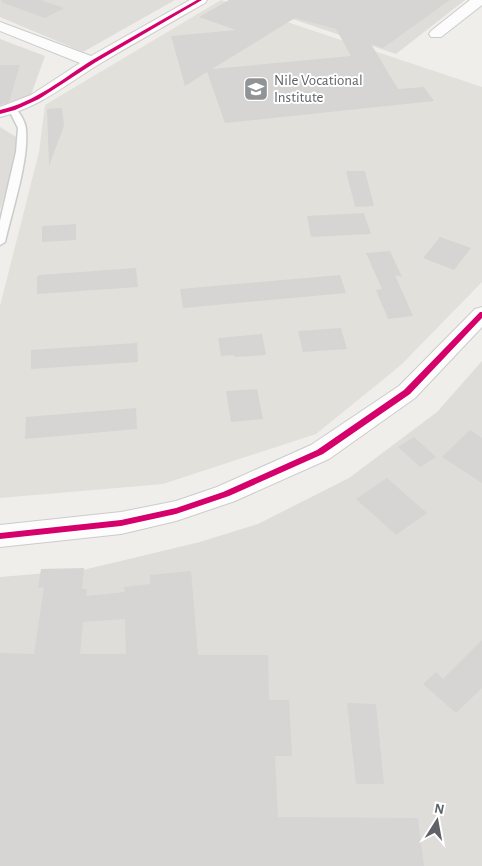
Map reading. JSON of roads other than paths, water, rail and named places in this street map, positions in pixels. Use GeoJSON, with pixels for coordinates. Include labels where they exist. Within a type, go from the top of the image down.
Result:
{"type":"FeatureCollection","features":[{"type":"Feature","properties":{"kind":"street"},"geometry":{"type":"LineString","coordinates":[[6,111],[28,103],[92,62],[200,0]]}},
{"type":"Feature","properties":{"kind":"street"},"geometry":{"type":"LineString","coordinates":[[436,34],[478,0]]}},
{"type":"Feature","properties":{"kind":"street"},"geometry":{"type":"LineString","coordinates":[[0,26],[92,62]]}},
{"type":"Feature","properties":{"kind":"street"},"geometry":{"type":"LineString","coordinates":[[0,536],[121,523],[176,511],[226,494],[320,452],[407,392],[482,314]]}},
{"type":"Feature","properties":{"kind":"lane"},"geometry":{"type":"LineString","coordinates":[[0,242],[20,152],[22,128],[6,111]]}},
{"type":"Feature","properties":{"kind":"place","name":"Nile Vocational Institute"},"geometry":{"type":"Point","coordinates":[256,89]}}]}
